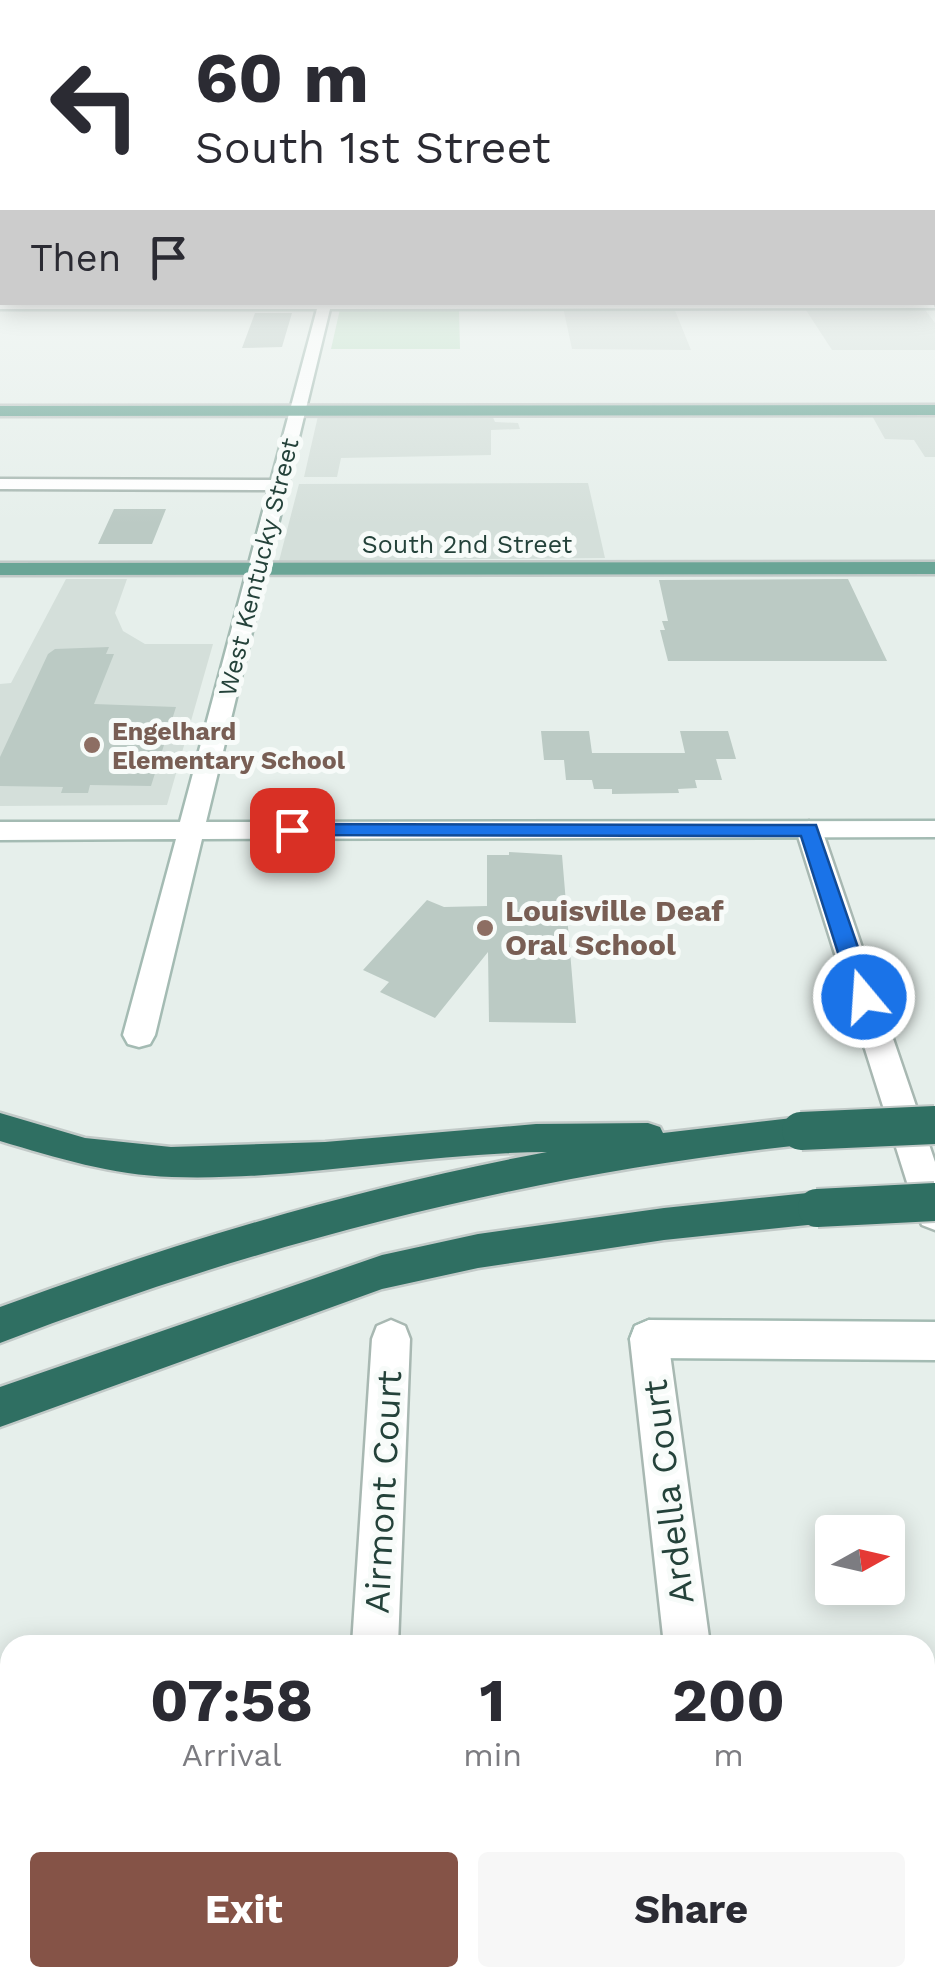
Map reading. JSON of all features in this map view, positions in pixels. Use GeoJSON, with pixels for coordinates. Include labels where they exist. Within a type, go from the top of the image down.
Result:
{"type":"FeatureCollection","features":[{"type":"Feature","properties":{"kind":"highway"},"geometry":{"type":"LineString","coordinates":[[0,1325],[258,1236],[463,1183],[751,1136],[935,1126]]}},
{"type":"Feature","properties":{"kind":"highway"},"geometry":{"type":"LineString","coordinates":[[0,1128],[85,1152],[171,1162],[288,1159],[536,1138],[751,1136]]}},
{"type":"Feature","properties":{"kind":"highway"},"geometry":{"type":"LineString","coordinates":[[0,1407],[382,1272],[478,1251],[664,1224],[817,1208],[935,1202]]}},
{"type":"Feature","properties":{"kind":"highway"},"geometry":{"type":"LineString","coordinates":[[0,1431],[81,1376]]}},
{"type":"Feature","properties":{"kind":"main road"},"geometry":{"type":"LineString","coordinates":[[0,411],[935,410]]}},
{"type":"Feature","properties":{"kind":"main road","name":"South 2nd Street"},"geometry":{"type":"LineString","coordinates":[[0,569],[935,568]]}},
{"type":"Feature","properties":{"kind":"street","name":"West Kentucky Street"},"geometry":{"type":"LineString","coordinates":[[139,1034],[316,339]]}},
{"type":"Feature","properties":{"kind":"street"},"geometry":{"type":"LineString","coordinates":[[0,484],[279,484]]}},
{"type":"Feature","properties":{"kind":"street"},"geometry":{"type":"LineString","coordinates":[[809,830],[935,1214]]}},
{"type":"Feature","properties":{"kind":"street"},"geometry":{"type":"LineString","coordinates":[[0,831],[935,830]]}},
{"type":"Feature","properties":{"kind":"street","name":"Ardella Court"},"geometry":{"type":"LineString","coordinates":[[686,1635],[650,1338],[935,1341]]}},
{"type":"Feature","properties":{"kind":"street","name":"Airmont Court"},"geometry":{"type":"LineString","coordinates":[[376,1635],[391,1340]]}},
{"type":"Feature","properties":{"kind":"shaded area"},"geometry":{"type":"Polygon","coordinates":[[[570,339],[686,339],[691,350],[572,349],[570,339]]]}},
{"type":"Feature","properties":{"kind":"shaded area"},"geometry":{"type":"Polygon","coordinates":[[[825,339],[935,339],[935,350],[832,350],[825,339]]]}},
{"type":"Feature","properties":{"kind":"shaded area"},"geometry":{"type":"Polygon","coordinates":[[[871,414],[935,414],[935,457],[925,457],[914,440],[885,439],[871,414]]]}},
{"type":"Feature","properties":{"kind":"shaded area"},"geometry":{"type":"Polygon","coordinates":[[[492,415],[495,422],[518,423],[520,429],[491,430],[491,455],[341,458],[337,477],[304,477],[318,416],[492,415]]]}},
{"type":"Feature","properties":{"kind":"shaded area"},"geometry":{"type":"Polygon","coordinates":[[[588,483],[605,558],[279,561],[299,484],[588,483]]]}},
{"type":"Feature","properties":{"kind":"shaded area","name":"Engelhard Elementary School"},"geometry":{"type":"Polygon","coordinates":[[[66,579],[127,579],[115,613],[123,631],[145,644],[213,644],[167,805],[0,806],[0,684],[11,683],[66,579]]]}},
{"type":"Feature","properties":{"kind":"green space"},"geometry":{"type":"Polygon","coordinates":[[[333,339],[460,339],[460,349],[331,349],[333,339]]]}},
{"type":"Feature","properties":{"kind":"building"},"geometry":{"type":"Polygon","coordinates":[[[245,339],[284,339],[282,347],[242,348],[245,339]]]}},
{"type":"Feature","properties":{"kind":"building"},"geometry":{"type":"Polygon","coordinates":[[[114,509],[166,509],[152,544],[98,544],[114,509]]]}},
{"type":"Feature","properties":{"kind":"building"},"geometry":{"type":"Polygon","coordinates":[[[848,579],[887,661],[668,661],[660,630],[665,630],[662,621],[668,621],[659,580],[848,579]]]}},
{"type":"Feature","properties":{"kind":"building","name":"Engelhard Elementary School"},"geometry":{"type":"Polygon","coordinates":[[[109,647],[106,654],[114,654],[94,704],[176,707],[151,786],[90,785],[88,793],[61,793],[63,787],[0,786],[0,757],[48,654],[55,649],[109,647]]]}},
{"type":"Feature","properties":{"kind":"building"},"geometry":{"type":"Polygon","coordinates":[[[541,731],[589,731],[592,753],[685,753],[680,731],[728,731],[736,759],[716,759],[722,780],[695,780],[697,788],[678,789],[679,793],[612,794],[612,789],[594,789],[592,780],[566,780],[564,760],[544,760],[541,731]]]}},
{"type":"Feature","properties":{"kind":"building","name":"Louisville Deaf Oral School"},"geometry":{"type":"Polygon","coordinates":[[[487,855],[562,855],[576,1023],[489,1022],[488,952],[435,1018],[380,992],[389,982],[363,970],[427,900],[444,907],[487,906],[487,855]]]}},
{"type":"Feature","properties":{"kind":"place","name":"Engelhard Elementary School"},"geometry":{"type":"Point","coordinates":[92,745]}},
{"type":"Feature","properties":{"kind":"place","name":"Louisville Deaf Oral School"},"geometry":{"type":"Point","coordinates":[485,928]}},
{"type":"Feature","properties":{"kind":"route"},"geometry":{"type":"LineString","coordinates":[[292,830],[809,830],[864,997]]}}]}
